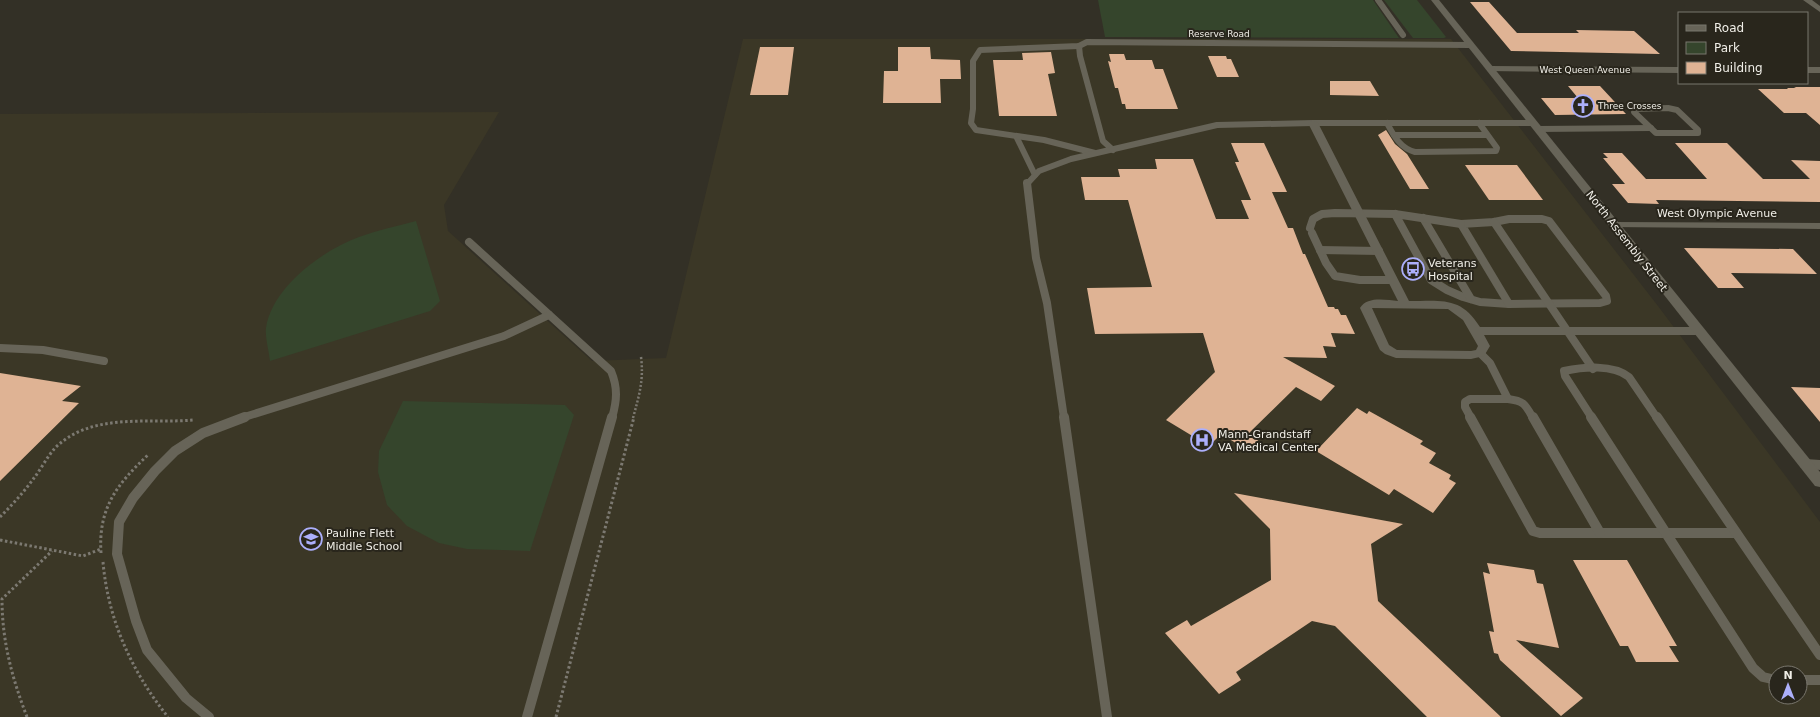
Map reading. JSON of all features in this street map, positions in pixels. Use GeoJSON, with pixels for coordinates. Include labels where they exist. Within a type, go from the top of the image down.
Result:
{"type":"FeatureCollection","features":[{"type":"Feature","properties":{"kind":"street","name":"North Assembly Street"},"geometry":{"type":"LineString","coordinates":[[1435,0],[1820,482]]}},
{"type":"Feature","properties":{"kind":"street"},"geometry":{"type":"LineString","coordinates":[[1807,0],[1820,10]]}},
{"type":"Feature","properties":{"kind":"street","name":"West Queen Avenue"},"geometry":{"type":"LineString","coordinates":[[1490,69],[1678,70]]}},
{"type":"Feature","properties":{"kind":"street"},"geometry":{"type":"LineString","coordinates":[[1808,70],[1820,70]]}},
{"type":"Feature","properties":{"kind":"street"},"geometry":{"type":"LineString","coordinates":[[1313,123],[1406,304]]}},
{"type":"Feature","properties":{"kind":"street","name":"West Olympic Avenue"},"geometry":{"type":"LineString","coordinates":[[1614,225],[1820,226]]}},
{"type":"Feature","properties":{"kind":"street"},"geometry":{"type":"LineString","coordinates":[[1371,304],[1450,305],[1460,309],[1467,315],[1476,331],[1484,346],[1480,353],[1471,355],[1396,354],[1389,352],[1384,347],[1366,308],[1371,304]]}},
{"type":"Feature","properties":{"kind":"street"},"geometry":{"type":"LineString","coordinates":[[1476,331],[1698,331]]}},
{"type":"Feature","properties":{"kind":"street"},"geometry":{"type":"LineString","coordinates":[[1806,464],[1820,464]]}},
{"type":"Feature","properties":{"kind":"lane"},"geometry":{"type":"LineString","coordinates":[[1378,0],[1403,35]]}},
{"type":"Feature","properties":{"kind":"lane","name":"Reserve Road"},"geometry":{"type":"LineString","coordinates":[[1016,136],[976,130],[971,123],[973,109],[973,61],[980,50],[1079,46],[1087,42],[1470,45]]}},
{"type":"Feature","properties":{"kind":"lane"},"geometry":{"type":"LineString","coordinates":[[1079,46],[1080,56],[1103,141],[1113,150]]}},
{"type":"Feature","properties":{"kind":"lane"},"geometry":{"type":"LineString","coordinates":[[1107,717],[1047,303],[1036,258],[1027,183],[1035,175],[1049,167],[1071,159],[1217,125],[1313,123],[1479,123],[1535,126],[1651,128],[1656,133],[1661,134],[1698,133],[1698,130],[1677,110],[1668,108],[1635,109],[1634,112],[1651,128]]}},
{"type":"Feature","properties":{"kind":"lane"},"geometry":{"type":"LineString","coordinates":[[1387,123],[1406,151],[1496,151],[1497,148],[1479,123]]}},
{"type":"Feature","properties":{"kind":"lane"},"geometry":{"type":"LineString","coordinates":[[1394,135],[1487,135]]}},
{"type":"Feature","properties":{"kind":"lane"},"geometry":{"type":"LineString","coordinates":[[1016,136],[1044,140],[1097,154]]}},
{"type":"Feature","properties":{"kind":"lane"},"geometry":{"type":"LineString","coordinates":[[1016,136],[1035,175]]}},
{"type":"Feature","properties":{"kind":"lane"},"geometry":{"type":"LineString","coordinates":[[1393,280],[1347,280],[1338,278],[1331,273],[1311,230],[1313,219],[1322,214],[1394,214],[1461,224],[1494,222],[1509,219],[1542,219],[1549,221],[1606,296],[1607,301],[1600,303],[1509,304],[1471,299],[1447,290],[1432,280],[1394,214]]}},
{"type":"Feature","properties":{"kind":"lane"},"geometry":{"type":"LineString","coordinates":[[1423,218],[1471,299]]}},
{"type":"Feature","properties":{"kind":"lane"},"geometry":{"type":"LineString","coordinates":[[1494,222],[1569,331],[1593,369]]}},
{"type":"Feature","properties":{"kind":"lane"},"geometry":{"type":"LineString","coordinates":[[1461,224],[1509,304]]}},
{"type":"Feature","properties":{"kind":"lane"},"geometry":{"type":"LineString","coordinates":[[469,242],[611,371],[616,383],[616,403],[527,717]]}},
{"type":"Feature","properties":{"kind":"lane"},"geometry":{"type":"LineString","coordinates":[[1320,250],[1378,251]]}},
{"type":"Feature","properties":{"kind":"lane"},"geometry":{"type":"LineString","coordinates":[[209,717],[186,698],[147,650],[136,621],[117,554],[119,522],[133,498],[155,471],[176,451],[203,433],[229,422],[504,336],[549,315]]}},
{"type":"Feature","properties":{"kind":"lane"},"geometry":{"type":"LineString","coordinates":[[0,348],[43,350],[104,361]]}},
{"type":"Feature","properties":{"kind":"lane"},"geometry":{"type":"LineString","coordinates":[[1480,353],[1490,363],[1508,399]]}},
{"type":"Feature","properties":{"kind":"lane"},"geometry":{"type":"LineString","coordinates":[[1768,679],[1760,676],[1752,668],[1565,376],[1564,371],[1570,369],[1608,369],[1622,372],[1629,377],[1820,655]]}},
{"type":"Feature","properties":{"kind":"lane"},"geometry":{"type":"LineString","coordinates":[[1600,533],[1527,407],[1521,401],[1508,399],[1470,399],[1465,402],[1465,407],[1533,531],[1540,533],[1600,533],[1666,533],[1736,533]]}},
{"type":"Feature","properties":{"kind":"lane"},"geometry":{"type":"LineString","coordinates":[[1808,680],[1820,680]]}},
{"type":"Feature","properties":{"kind":"path"},"geometry":{"type":"LineString","coordinates":[[556,717],[641,389],[644,373],[641,357]]}},
{"type":"Feature","properties":{"kind":"path"},"geometry":{"type":"LineString","coordinates":[[0,517],[39,472],[46,458],[67,438],[97,426],[134,421],[167,423],[198,421],[192,425]]}},
{"type":"Feature","properties":{"kind":"path"},"geometry":{"type":"LineString","coordinates":[[150,453],[126,478],[111,497],[103,515],[101,527],[101,549],[108,597],[117,629],[150,693],[168,717]]}},
{"type":"Feature","properties":{"kind":"path"},"geometry":{"type":"LineString","coordinates":[[0,540],[84,556],[101,549]]}},
{"type":"Feature","properties":{"kind":"path"},"geometry":{"type":"LineString","coordinates":[[27,717],[16,688],[8,655],[1,619],[1,600],[52,551]]}},
{"type":"Feature","properties":{"kind":"shaded area","name":"Mann-Grandstaff VA Medical Center"},"geometry":{"type":"Polygon","coordinates":[[[743,39],[1451,39],[1658,306],[1820,522],[1820,717],[0,717],[0,114],[499,112],[444,205],[448,231],[592,361],[666,358],[743,39]]]}},
{"type":"Feature","properties":{"kind":"green space"},"geometry":{"type":"Polygon","coordinates":[[[1098,0],[1373,0],[1399,38],[1105,37],[1098,0]]]}},
{"type":"Feature","properties":{"kind":"green space"},"geometry":{"type":"Polygon","coordinates":[[[1384,0],[1417,0],[1446,37],[1413,38],[1384,0]]]}},
{"type":"Feature","properties":{"kind":"green space"},"geometry":{"type":"Polygon","coordinates":[[[416,221],[440,301],[430,311],[270,361],[266,328],[270,313],[278,298],[301,272],[330,251],[345,243],[373,232],[416,221]]]}},
{"type":"Feature","properties":{"kind":"green space"},"geometry":{"type":"Polygon","coordinates":[[[403,401],[565,405],[574,415],[530,551],[467,549],[439,543],[407,526],[387,505],[378,472],[379,451],[403,401]]]}},
{"type":"Feature","properties":{"kind":"building"},"geometry":{"type":"Polygon","coordinates":[[[1470,2],[1489,2],[1517,33],[1579,33],[1576,30],[1634,31],[1660,54],[1511,51],[1470,2]]]}},
{"type":"Feature","properties":{"kind":"building"},"geometry":{"type":"Polygon","coordinates":[[[760,47],[794,47],[788,95],[750,95],[760,47]]]}},
{"type":"Feature","properties":{"kind":"building"},"geometry":{"type":"Polygon","coordinates":[[[898,47],[930,47],[931,59],[960,60],[961,79],[940,79],[941,103],[883,103],[884,71],[898,71],[898,47]]]}},
{"type":"Feature","properties":{"kind":"building"},"geometry":{"type":"Polygon","coordinates":[[[1051,52],[1055,73],[1048,74],[1057,116],[999,116],[993,60],[1023,60],[1022,53],[1051,52]]]}},
{"type":"Feature","properties":{"kind":"building"},"geometry":{"type":"Polygon","coordinates":[[[1109,54],[1124,54],[1126,60],[1152,60],[1155,69],[1163,69],[1178,109],[1126,109],[1125,104],[1122,104],[1118,88],[1115,88],[1108,61],[1111,62],[1109,54]]]}},
{"type":"Feature","properties":{"kind":"building"},"geometry":{"type":"Polygon","coordinates":[[[1208,56],[1226,56],[1227,59],[1231,59],[1239,77],[1217,77],[1208,56]]]}},
{"type":"Feature","properties":{"kind":"building"},"geometry":{"type":"Polygon","coordinates":[[[1330,81],[1370,81],[1379,96],[1330,95],[1330,81]]]}},
{"type":"Feature","properties":{"kind":"building","name":"Three Crosses"},"geometry":{"type":"Polygon","coordinates":[[[1568,86],[1600,86],[1626,114],[1555,115],[1541,98],[1578,98],[1568,86]]]}},
{"type":"Feature","properties":{"kind":"building"},"geometry":{"type":"Polygon","coordinates":[[[1794,87],[1820,87],[1820,125],[1806,113],[1784,113],[1758,89],[1796,88],[1794,87]]]}},
{"type":"Feature","properties":{"kind":"building"},"geometry":{"type":"Polygon","coordinates":[[[1386,130],[1395,144],[1407,154],[1429,189],[1410,189],[1378,135],[1386,130]]]}},
{"type":"Feature","properties":{"kind":"building"},"geometry":{"type":"Polygon","coordinates":[[[1231,143],[1264,143],[1287,192],[1272,192],[1288,228],[1293,228],[1303,254],[1305,254],[1328,307],[1334,307],[1335,309],[1338,309],[1341,315],[1346,315],[1355,334],[1331,333],[1336,347],[1323,346],[1327,358],[1283,357],[1335,386],[1321,401],[1296,387],[1249,433],[1259,439],[1249,451],[1221,434],[1209,446],[1166,420],[1215,372],[1203,333],[1095,334],[1087,288],[1152,287],[1128,200],[1085,200],[1081,177],[1120,177],[1118,169],[1157,169],[1155,159],[1193,159],[1216,219],[1249,219],[1241,200],[1251,200],[1235,162],[1239,162],[1231,143]]]}},
{"type":"Feature","properties":{"kind":"building"},"geometry":{"type":"Polygon","coordinates":[[[1675,143],[1727,143],[1763,179],[1810,179],[1791,160],[1820,161],[1820,202],[1656,200],[1659,204],[1628,203],[1612,184],[1625,184],[1603,158],[1608,158],[1603,153],[1622,153],[1646,179],[1707,179],[1675,143]]]}},
{"type":"Feature","properties":{"kind":"building"},"geometry":{"type":"Polygon","coordinates":[[[1465,165],[1517,165],[1543,200],[1489,200],[1465,165]]]}},
{"type":"Feature","properties":{"kind":"building"},"geometry":{"type":"Polygon","coordinates":[[[1684,248],[1793,249],[1817,274],[1731,273],[1744,288],[1718,288],[1684,248]]]}},
{"type":"Feature","properties":{"kind":"building"},"geometry":{"type":"Polygon","coordinates":[[[0,373],[81,386],[62,401],[79,403],[0,481],[0,373]]]}},
{"type":"Feature","properties":{"kind":"building"},"geometry":{"type":"Polygon","coordinates":[[[1791,387],[1820,388],[1820,422],[1791,387]]]}},
{"type":"Feature","properties":{"kind":"building"},"geometry":{"type":"Polygon","coordinates":[[[1357,408],[1367,414],[1369,411],[1423,441],[1420,444],[1436,453],[1429,463],[1451,475],[1449,479],[1456,483],[1433,513],[1394,489],[1389,495],[1316,451],[1357,408]]]}},
{"type":"Feature","properties":{"kind":"building"},"geometry":{"type":"Polygon","coordinates":[[[1234,493],[1403,524],[1371,544],[1378,601],[1501,717],[1427,717],[1335,626],[1312,621],[1236,672],[1241,680],[1219,694],[1165,633],[1187,620],[1191,626],[1271,580],[1270,529],[1234,493]]]}},
{"type":"Feature","properties":{"kind":"building"},"geometry":{"type":"Polygon","coordinates":[[[1573,560],[1627,560],[1677,646],[1669,646],[1679,662],[1636,662],[1628,646],[1620,646],[1573,560]]]}},
{"type":"Feature","properties":{"kind":"building"},"geometry":{"type":"Polygon","coordinates":[[[1487,563],[1534,570],[1537,583],[1543,584],[1559,648],[1516,640],[1583,698],[1561,716],[1500,660],[1498,654],[1494,653],[1489,631],[1494,632],[1483,572],[1490,574],[1487,563]]]}},
{"type":"Feature","properties":{"kind":"place","name":"Three Crosses"},"geometry":{"type":"Point","coordinates":[1583,106]}},
{"type":"Feature","properties":{"kind":"place","name":"Veterans Hospital"},"geometry":{"type":"Point","coordinates":[1413,269]}},
{"type":"Feature","properties":{"kind":"place","name":"Mann-Grandstaff VA Medical Center"},"geometry":{"type":"Point","coordinates":[1202,440]}},
{"type":"Feature","properties":{"kind":"place","name":"Pauline Flett Middle School"},"geometry":{"type":"Point","coordinates":[311,539]}}]}
